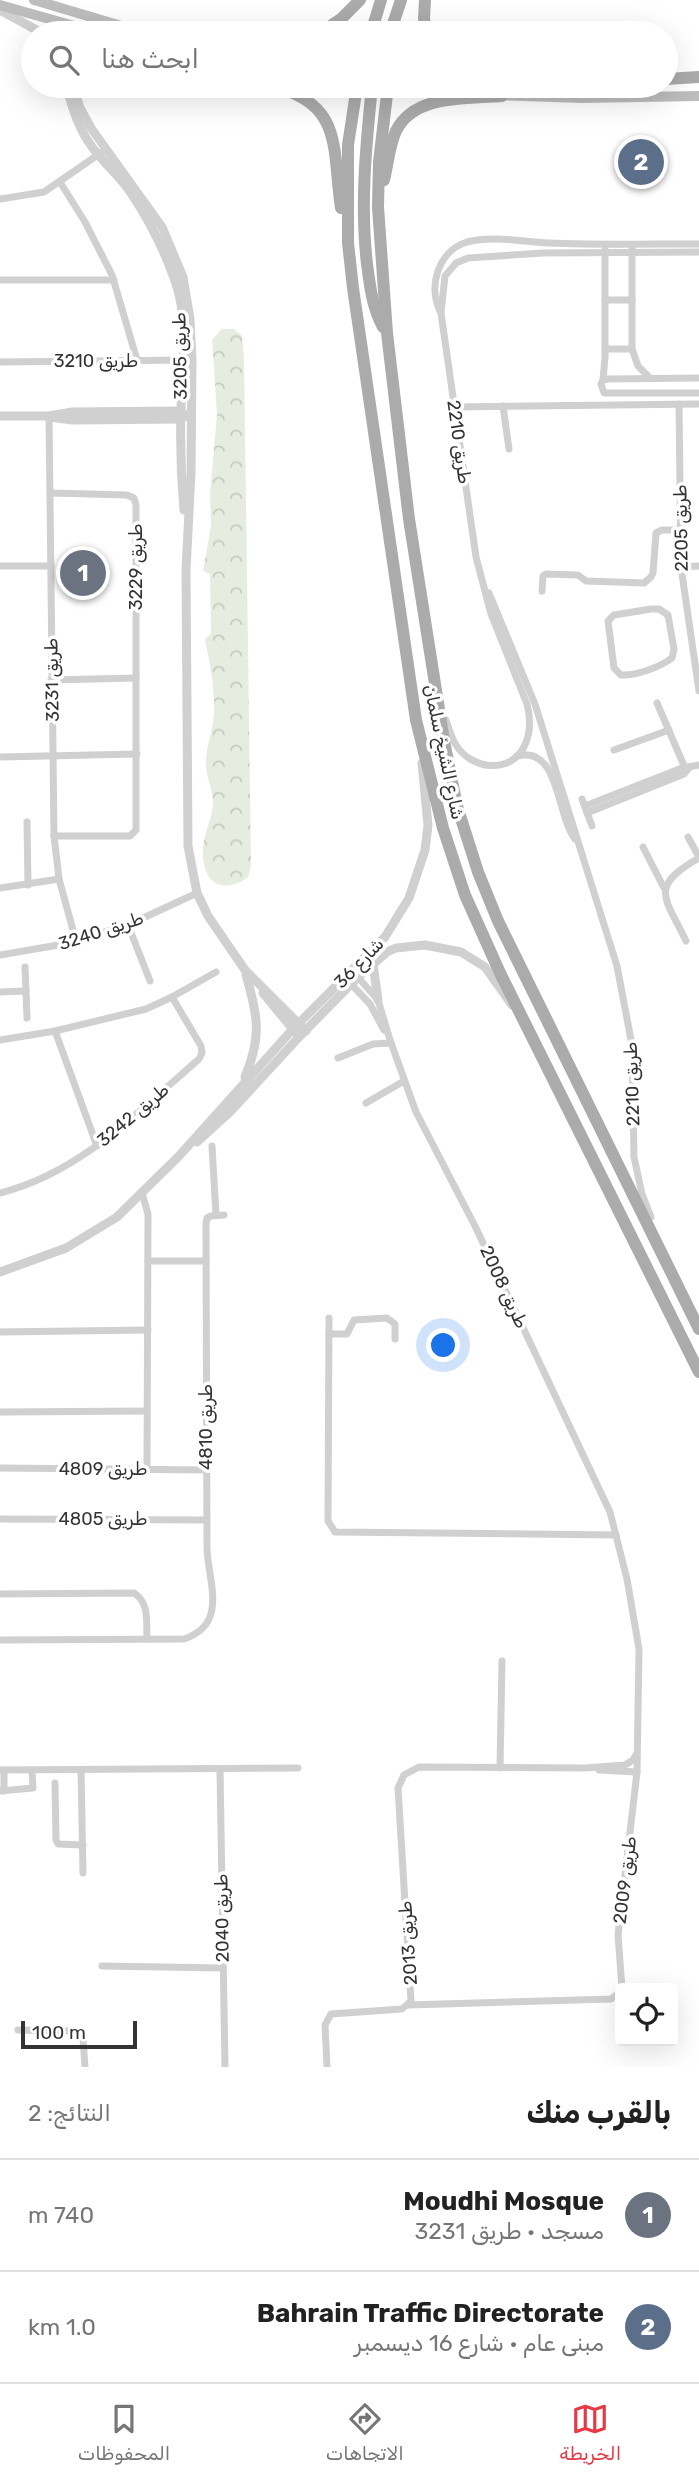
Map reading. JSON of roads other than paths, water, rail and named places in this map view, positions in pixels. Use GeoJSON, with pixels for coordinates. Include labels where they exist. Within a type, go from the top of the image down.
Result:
{"type":"FeatureCollection","features":[{"type":"Feature","properties":{"kind":"main road"},"geometry":{"type":"LineString","coordinates":[[34,0],[105,21]]}},
{"type":"Feature","properties":{"kind":"main road"},"geometry":{"type":"LineString","coordinates":[[338,21],[360,0]]}},
{"type":"Feature","properties":{"kind":"main road"},"geometry":{"type":"LineString","coordinates":[[375,21],[381,0]]}},
{"type":"Feature","properties":{"kind":"main road"},"geometry":{"type":"LineString","coordinates":[[394,21],[401,0]]}},
{"type":"Feature","properties":{"kind":"main road"},"geometry":{"type":"LineString","coordinates":[[403,21],[410,0]]}},
{"type":"Feature","properties":{"kind":"main road"},"geometry":{"type":"LineString","coordinates":[[424,21],[425,0]]}},
{"type":"Feature","properties":{"kind":"main road"},"geometry":{"type":"LineString","coordinates":[[0,8],[51,21]]}},
{"type":"Feature","properties":{"kind":"main road"},"geometry":{"type":"LineString","coordinates":[[678,77],[699,76]]}},
{"type":"Feature","properties":{"kind":"main road"},"geometry":{"type":"LineString","coordinates":[[678,96],[699,96]]}},
{"type":"Feature","properties":{"kind":"main road"},"geometry":{"type":"LineString","coordinates":[[303,98],[321,112],[330,127],[348,243]]}},
{"type":"Feature","properties":{"kind":"main road","name":"شارع الشيخ سلمان"},"geometry":{"type":"LineString","coordinates":[[355,98],[348,145],[348,243],[353,288],[416,720],[443,828],[466,895],[517,1009],[699,1372]]}},
{"type":"Feature","properties":{"kind":"main road"},"geometry":{"type":"LineString","coordinates":[[371,98],[363,178],[365,232],[373,301],[387,333]]}},
{"type":"Feature","properties":{"kind":"main road","name":"شارع الشيخ سلمان"},"geometry":{"type":"LineString","coordinates":[[386,98],[379,162],[378,208],[387,333],[409,519],[434,686],[457,806],[488,897],[528,986],[699,1329]]}},
{"type":"Feature","properties":{"kind":"main road"},"geometry":{"type":"LineString","coordinates":[[378,208],[393,139],[406,117],[429,104],[484,98]]}},
{"type":"Feature","properties":{"kind":"street"},"geometry":{"type":"LineString","coordinates":[[0,8],[22,21]]}},
{"type":"Feature","properties":{"kind":"street","name":"طريق 3205"},"geometry":{"type":"LineString","coordinates":[[69,98],[83,132],[102,152]]}},
{"type":"Feature","properties":{"kind":"street","name":"طريق 3205"},"geometry":{"type":"LineString","coordinates":[[77,98],[102,152],[157,234],[176,281],[183,321],[191,406],[191,473],[187,532],[188,846],[197,893],[208,916],[245,970],[299,1030]]}},
{"type":"Feature","properties":{"kind":"street"},"geometry":{"type":"LineString","coordinates":[[0,199],[44,192],[102,152]]}},
{"type":"Feature","properties":{"kind":"street"},"geometry":{"type":"LineString","coordinates":[[60,182],[85,222],[114,280],[137,360]]}},
{"type":"Feature","properties":{"kind":"street"},"geometry":{"type":"LineString","coordinates":[[486,256],[484,246],[487,240]]}},
{"type":"Feature","properties":{"kind":"street"},"geometry":{"type":"LineString","coordinates":[[441,313],[435,299],[437,272],[444,259],[465,243],[487,240],[605,248],[685,248],[699,244]]}},
{"type":"Feature","properties":{"kind":"street"},"geometry":{"type":"LineString","coordinates":[[552,243],[552,253]]}},
{"type":"Feature","properties":{"kind":"street"},"geometry":{"type":"LineString","coordinates":[[441,313],[443,281],[451,267],[468,258],[605,248]]}},
{"type":"Feature","properties":{"kind":"street"},"geometry":{"type":"LineString","coordinates":[[605,248],[605,349],[601,389],[609,393],[699,393]]}},
{"type":"Feature","properties":{"kind":"street"},"geometry":{"type":"LineString","coordinates":[[632,248],[632,349],[638,366],[650,379]]}},
{"type":"Feature","properties":{"kind":"street"},"geometry":{"type":"LineString","coordinates":[[685,248],[699,252]]}},
{"type":"Feature","properties":{"kind":"street"},"geometry":{"type":"LineString","coordinates":[[0,280],[114,280]]}},
{"type":"Feature","properties":{"kind":"street"},"geometry":{"type":"LineString","coordinates":[[605,300],[632,300]]}},
{"type":"Feature","properties":{"kind":"street","name":"طريق 2210"},"geometry":{"type":"LineString","coordinates":[[441,313],[470,523],[480,570],[491,614],[527,704],[530,718],[529,734],[517,756]]}},
{"type":"Feature","properties":{"kind":"street"},"geometry":{"type":"LineString","coordinates":[[605,349],[632,349]]}},
{"type":"Feature","properties":{"kind":"street","name":"طريق 3205"},"geometry":{"type":"LineString","coordinates":[[187,532],[181,483],[188,360]]}},
{"type":"Feature","properties":{"kind":"street","name":"طريق 3210"},"geometry":{"type":"LineString","coordinates":[[0,362],[188,360]]}},
{"type":"Feature","properties":{"kind":"street"},"geometry":{"type":"LineString","coordinates":[[603,380],[699,379]]}},
{"type":"Feature","properties":{"kind":"street","name":"طريق 2205"},"geometry":{"type":"LineString","coordinates":[[680,404],[681,566],[699,691]]}},
{"type":"Feature","properties":{"kind":"street"},"geometry":{"type":"LineString","coordinates":[[455,407],[699,404]]}},
{"type":"Feature","properties":{"kind":"street"},"geometry":{"type":"LineString","coordinates":[[0,416],[49,416],[72,412],[183,415],[191,406]]}},
{"type":"Feature","properties":{"kind":"street"},"geometry":{"type":"LineString","coordinates":[[503,406],[509,449]]}},
{"type":"Feature","properties":{"kind":"street"},"geometry":{"type":"LineString","coordinates":[[183,415],[191,442]]}},
{"type":"Feature","properties":{"kind":"street","name":"طريق 3231"},"geometry":{"type":"LineString","coordinates":[[49,416],[54,836],[60,878],[76,941]]}},
{"type":"Feature","properties":{"kind":"street","name":"طريق 3229"},"geometry":{"type":"LineString","coordinates":[[51,493],[127,495],[135,500],[136,830],[130,836],[54,836]]}},
{"type":"Feature","properties":{"kind":"street"},"geometry":{"type":"LineString","coordinates":[[542,591],[542,581],[546,574],[578,575],[586,581],[644,583],[653,573],[656,533],[662,530],[681,530]]}},
{"type":"Feature","properties":{"kind":"street"},"geometry":{"type":"LineString","coordinates":[[0,566],[51,566]]}},
{"type":"Feature","properties":{"kind":"street"},"geometry":{"type":"LineString","coordinates":[[681,566],[699,566]]}},
{"type":"Feature","properties":{"kind":"street","name":"طريق 2210"},"geometry":{"type":"LineString","coordinates":[[480,570],[535,704],[617,966],[629,1019],[634,1084],[635,1157],[642,1194],[699,1320]]}},
{"type":"Feature","properties":{"kind":"street"},"geometry":{"type":"LineString","coordinates":[[659,609],[668,615],[670,630],[674,649],[669,661],[628,675],[617,673],[607,626],[609,618],[620,613],[659,609]]}},
{"type":"Feature","properties":{"kind":"street"},"geometry":{"type":"LineString","coordinates":[[670,630],[688,626]]}},
{"type":"Feature","properties":{"kind":"street"},"geometry":{"type":"LineString","coordinates":[[51,680],[136,678]]}},
{"type":"Feature","properties":{"kind":"street"},"geometry":{"type":"LineString","coordinates":[[434,686],[452,739],[467,757],[488,766],[508,762],[517,756]]}},
{"type":"Feature","properties":{"kind":"street"},"geometry":{"type":"LineString","coordinates":[[657,703],[687,768]]}},
{"type":"Feature","properties":{"kind":"street","name":"شارع 36"},"geometry":{"type":"LineString","coordinates":[[0,1270],[23,1265],[56,1252],[85,1238],[117,1217],[179,1156],[242,1084],[348,982],[385,937],[398,918],[418,876],[425,850],[428,825],[416,720]]}},
{"type":"Feature","properties":{"kind":"street"},"geometry":{"type":"LineString","coordinates":[[614,750],[669,730]]}},
{"type":"Feature","properties":{"kind":"street"},"geometry":{"type":"LineString","coordinates":[[0,757],[137,754]]}},
{"type":"Feature","properties":{"kind":"street","name":"طريق 2210"},"geometry":{"type":"LineString","coordinates":[[517,756],[534,756],[547,766],[568,828],[578,842]]}},
{"type":"Feature","properties":{"kind":"street"},"geometry":{"type":"LineString","coordinates":[[592,826],[585,806],[608,801],[684,774],[687,768],[699,765]]}},
{"type":"Feature","properties":{"kind":"street"},"geometry":{"type":"LineString","coordinates":[[27,822],[28,885]]}},
{"type":"Feature","properties":{"kind":"street"},"geometry":{"type":"LineString","coordinates":[[664,888],[676,872],[699,858],[688,837]]}},
{"type":"Feature","properties":{"kind":"street"},"geometry":{"type":"LineString","coordinates":[[643,847],[686,941]]}},
{"type":"Feature","properties":{"kind":"street"},"geometry":{"type":"LineString","coordinates":[[0,888],[60,878]]}},
{"type":"Feature","properties":{"kind":"street","name":"طريق 3240"},"geometry":{"type":"LineString","coordinates":[[0,955],[76,941],[128,925],[197,893]]}},
{"type":"Feature","properties":{"kind":"street"},"geometry":{"type":"LineString","coordinates":[[128,925],[150,981]]}},
{"type":"Feature","properties":{"kind":"street","name":"شارع 36"},"geometry":{"type":"LineString","coordinates":[[355,974],[387,952],[404,946],[434,945],[461,951],[485,967],[509,1002],[517,1009]]}},
{"type":"Feature","properties":{"kind":"street"},"geometry":{"type":"LineString","coordinates":[[373,964],[378,1000]]}},
{"type":"Feature","properties":{"kind":"street"},"geometry":{"type":"LineString","coordinates":[[25,967],[27,1018]]}},
{"type":"Feature","properties":{"kind":"street"},"geometry":{"type":"LineString","coordinates":[[242,1084],[256,1044],[258,1025],[245,970]]}},
{"type":"Feature","properties":{"kind":"street"},"geometry":{"type":"LineString","coordinates":[[0,1040],[55,1031],[146,1009],[216,972]]}},
{"type":"Feature","properties":{"kind":"street","name":"طريق 2008"},"geometry":{"type":"LineString","coordinates":[[355,974],[378,1000],[390,1042],[416,1112],[475,1226],[604,1500],[627,1579],[639,1649],[637,1753]]}},
{"type":"Feature","properties":{"kind":"street","name":"طريق 2008"},"geometry":{"type":"LineString","coordinates":[[348,982],[370,1004],[390,1042]]}},
{"type":"Feature","properties":{"kind":"street"},"geometry":{"type":"LineString","coordinates":[[0,992],[26,991]]}},
{"type":"Feature","properties":{"kind":"street","name":"طريق 3242"},"geometry":{"type":"LineString","coordinates":[[0,1193],[22,1188],[81,1158],[199,1059],[201,1046],[172,997]]}},
{"type":"Feature","properties":{"kind":"street","name":"شارع 36"},"geometry":{"type":"LineString","coordinates":[[179,1156],[230,1112],[299,1030]]}},
{"type":"Feature","properties":{"kind":"street"},"geometry":{"type":"LineString","coordinates":[[55,1031],[97,1146]]}},
{"type":"Feature","properties":{"kind":"street"},"geometry":{"type":"LineString","coordinates":[[338,1058],[373,1044],[390,1042]]}},
{"type":"Feature","properties":{"kind":"street"},"geometry":{"type":"LineString","coordinates":[[366,1103],[404,1081]]}},
{"type":"Feature","properties":{"kind":"street","name":"طريق 4810"},"geometry":{"type":"LineString","coordinates":[[147,1639],[184,1639],[203,1628],[213,1608],[206,1520],[206,1221],[209,1217],[220,1215],[212,1146]]}},
{"type":"Feature","properties":{"kind":"street"},"geometry":{"type":"LineString","coordinates":[[142,1194],[148,1214],[147,1469]]}},
{"type":"Feature","properties":{"kind":"street"},"geometry":{"type":"LineString","coordinates":[[148,1261],[206,1261]]}},
{"type":"Feature","properties":{"kind":"street"},"geometry":{"type":"LineString","coordinates":[[329,1318],[328,1521],[335,1532],[616,1535]]}},
{"type":"Feature","properties":{"kind":"street"},"geometry":{"type":"LineString","coordinates":[[329,1334],[347,1334],[354,1320],[387,1318],[394,1324],[395,1339]]}},
{"type":"Feature","properties":{"kind":"street"},"geometry":{"type":"LineString","coordinates":[[0,1332],[148,1330]]}},
{"type":"Feature","properties":{"kind":"street"},"geometry":{"type":"LineString","coordinates":[[0,1412],[147,1411]]}},
{"type":"Feature","properties":{"kind":"street","name":"طريق 4809"},"geometry":{"type":"LineString","coordinates":[[0,1468],[206,1470]]}},
{"type":"Feature","properties":{"kind":"street","name":"طريق 4805"},"geometry":{"type":"LineString","coordinates":[[0,1519],[206,1520]]}},
{"type":"Feature","properties":{"kind":"street"},"geometry":{"type":"LineString","coordinates":[[0,1594],[134,1593],[142,1598],[145,1606],[147,1639],[0,1640]]}},
{"type":"Feature","properties":{"kind":"street"},"geometry":{"type":"LineString","coordinates":[[502,1661],[500,1768],[625,1765],[633,1760],[637,1753]]}},
{"type":"Feature","properties":{"kind":"street","name":"طريق 2009"},"geometry":{"type":"LineString","coordinates":[[620,1983],[618,1935],[637,1753]]}},
{"type":"Feature","properties":{"kind":"street","name":"طريق 2013"},"geometry":{"type":"LineString","coordinates":[[327,2067],[325,2025],[331,2014],[402,2009],[408,2005],[411,1997],[398,1788],[404,1775],[419,1767],[500,1768]]}},
{"type":"Feature","properties":{"kind":"street"},"geometry":{"type":"LineString","coordinates":[[32,1770],[33,1788],[2,1791],[2,1770],[298,1768]]}},
{"type":"Feature","properties":{"kind":"street"},"geometry":{"type":"LineString","coordinates":[[585,1768],[637,1772]]}},
{"type":"Feature","properties":{"kind":"street"},"geometry":{"type":"LineString","coordinates":[[81,1770],[83,1873]]}},
{"type":"Feature","properties":{"kind":"street","name":"طريق 2040"},"geometry":{"type":"LineString","coordinates":[[220,1770],[225,2067]]}},
{"type":"Feature","properties":{"kind":"street"},"geometry":{"type":"LineString","coordinates":[[55,1783],[58,1844],[83,1844]]}},
{"type":"Feature","properties":{"kind":"street"},"geometry":{"type":"LineString","coordinates":[[102,1966],[223,1968]]}},
{"type":"Feature","properties":{"kind":"street","name":"طريق 2009"},"geometry":{"type":"LineString","coordinates":[[408,2005],[611,1999],[615,1996]]}},
{"type":"Feature","properties":{"kind":"street"},"geometry":{"type":"LineString","coordinates":[[18,2030],[80,2033],[85,2067]]}},
{"type":"Feature","properties":{"kind":"place","name":"Bahrain Traffic Directorate"},"geometry":{"type":"Point","coordinates":[641,162]}},
{"type":"Feature","properties":{"kind":"place","name":"Moudhi Mosque"},"geometry":{"type":"Point","coordinates":[83,573]}}]}
